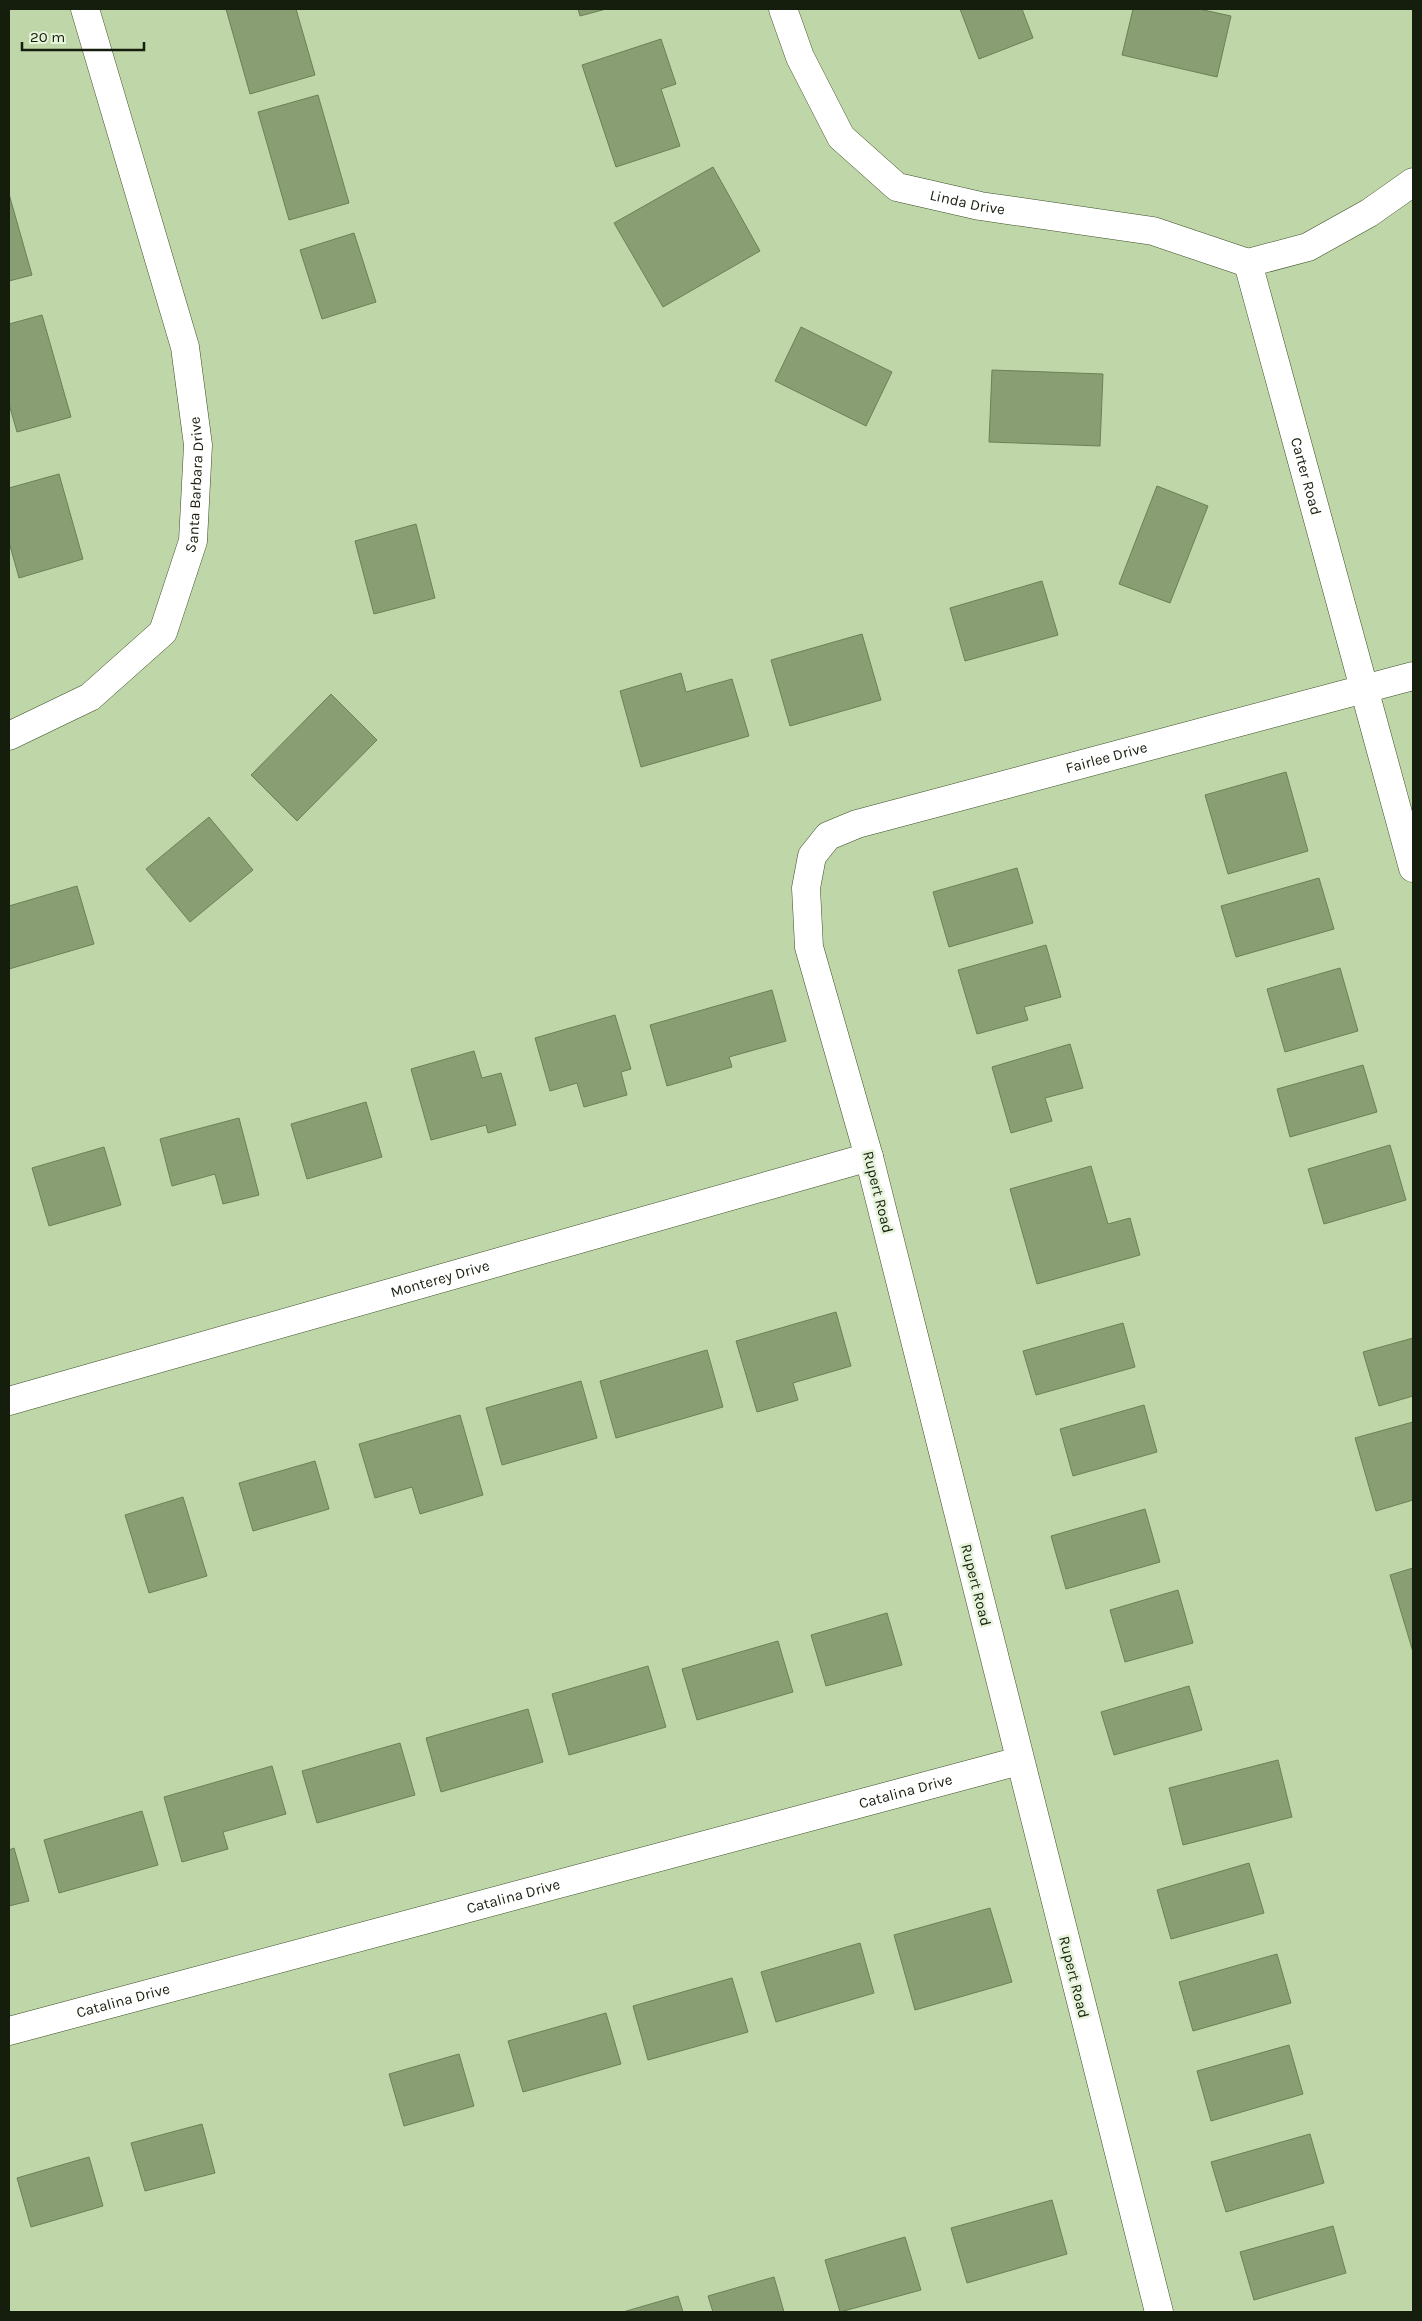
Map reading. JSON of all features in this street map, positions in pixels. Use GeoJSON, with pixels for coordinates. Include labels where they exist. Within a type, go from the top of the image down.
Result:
{"type":"FeatureCollection","features":[{"type":"Feature","properties":{"kind":"street","name":"Santa Barbara Drive"},"geometry":{"type":"LineString","coordinates":[[9,736],[90,697],[163,632],[193,541],[198,445],[185,347],[85,9]]}},
{"type":"Feature","properties":{"kind":"street","name":"Linda Drive"},"geometry":{"type":"LineString","coordinates":[[783,9],[800,58],[841,137],[897,188],[980,206],[1153,231],[1248,264]]}},
{"type":"Feature","properties":{"kind":"street"},"geometry":{"type":"LineString","coordinates":[[1248,264],[1308,247],[1370,213],[1413,182]]}},
{"type":"Feature","properties":{"kind":"street","name":"Carter Road"},"geometry":{"type":"LineString","coordinates":[[1248,264],[1366,689],[1413,868]]}},
{"type":"Feature","properties":{"kind":"street","name":"Fairlee Drive"},"geometry":{"type":"LineString","coordinates":[[812,856],[828,836],[857,824],[1413,676]]}},
{"type":"Feature","properties":{"kind":"street","name":"Rupert Road"},"geometry":{"type":"LineString","coordinates":[[812,856],[806,888],[809,947],[869,1157],[1159,2312]]}},
{"type":"Feature","properties":{"kind":"street","name":"Monterey Drive"},"geometry":{"type":"LineString","coordinates":[[9,1401],[869,1157]]}},
{"type":"Feature","properties":{"kind":"street","name":"Catalina Drive"},"geometry":{"type":"LineString","coordinates":[[9,2030],[1019,1760]]}},
{"type":"Feature","properties":{"kind":"building"},"geometry":{"type":"Polygon","coordinates":[[[226,9],[296,9],[315,75],[250,94],[226,9]]]}},
{"type":"Feature","properties":{"kind":"building"},"geometry":{"type":"Polygon","coordinates":[[[578,9],[606,9],[580,16],[578,9]]]}},
{"type":"Feature","properties":{"kind":"building"},"geometry":{"type":"Polygon","coordinates":[[[960,9],[1022,9],[1033,38],[979,59],[960,9]]]}},
{"type":"Feature","properties":{"kind":"building"},"geometry":{"type":"Polygon","coordinates":[[[1133,9],[1199,9],[1231,16],[1217,77],[1122,55],[1133,9]]]}},
{"type":"Feature","properties":{"kind":"building"},"geometry":{"type":"Polygon","coordinates":[[[661,39],[676,84],[661,89],[680,146],[616,167],[582,65],[661,39]]]}},
{"type":"Feature","properties":{"kind":"building"},"geometry":{"type":"Polygon","coordinates":[[[318,95],[349,203],[289,220],[258,112],[318,95]]]}},
{"type":"Feature","properties":{"kind":"building"},"geometry":{"type":"Polygon","coordinates":[[[713,167],[760,251],[663,307],[614,223],[713,167]]]}},
{"type":"Feature","properties":{"kind":"building"},"geometry":{"type":"Polygon","coordinates":[[[9,194],[32,275],[9,281],[9,194]]]}},
{"type":"Feature","properties":{"kind":"building"},"geometry":{"type":"Polygon","coordinates":[[[354,233],[376,302],[322,319],[300,250],[354,233]]]}},
{"type":"Feature","properties":{"kind":"building"},"geometry":{"type":"Polygon","coordinates":[[[42,315],[71,417],[17,432],[9,404],[9,324],[42,315]]]}},
{"type":"Feature","properties":{"kind":"building"},"geometry":{"type":"Polygon","coordinates":[[[801,327],[892,372],[866,426],[775,381],[801,327]]]}},
{"type":"Feature","properties":{"kind":"building"},"geometry":{"type":"Polygon","coordinates":[[[992,370],[1103,374],[1100,446],[989,442],[992,370]]]}},
{"type":"Feature","properties":{"kind":"building"},"geometry":{"type":"Polygon","coordinates":[[[59,474],[83,559],[19,578],[9,542],[9,488],[59,474]]]}},
{"type":"Feature","properties":{"kind":"building"},"geometry":{"type":"Polygon","coordinates":[[[1157,486],[1208,506],[1170,603],[1119,584],[1157,486]]]}},
{"type":"Feature","properties":{"kind":"building"},"geometry":{"type":"Polygon","coordinates":[[[416,524],[435,598],[374,614],[355,541],[416,524]]]}},
{"type":"Feature","properties":{"kind":"building"},"geometry":{"type":"Polygon","coordinates":[[[1042,581],[1058,635],[965,661],[950,608],[1042,581]]]}},
{"type":"Feature","properties":{"kind":"building"},"geometry":{"type":"Polygon","coordinates":[[[862,634],[881,700],[790,726],[771,660],[862,634]]]}},
{"type":"Feature","properties":{"kind":"building"},"geometry":{"type":"Polygon","coordinates":[[[681,673],[686,692],[732,679],[749,736],[641,767],[620,691],[681,673]]]}},
{"type":"Feature","properties":{"kind":"building"},"geometry":{"type":"Polygon","coordinates":[[[331,694],[377,740],[297,821],[251,775],[331,694]]]}},
{"type":"Feature","properties":{"kind":"building"},"geometry":{"type":"Polygon","coordinates":[[[1286,772],[1308,851],[1228,874],[1205,795],[1286,772]]]}},
{"type":"Feature","properties":{"kind":"building"},"geometry":{"type":"Polygon","coordinates":[[[209,817],[253,870],[190,922],[146,869],[209,817]]]}},
{"type":"Feature","properties":{"kind":"building"},"geometry":{"type":"Polygon","coordinates":[[[1017,868],[1033,923],[949,947],[933,892],[1017,868]]]}},
{"type":"Feature","properties":{"kind":"building"},"geometry":{"type":"Polygon","coordinates":[[[1319,878],[1334,929],[1236,957],[1221,906],[1319,878]]]}},
{"type":"Feature","properties":{"kind":"building"},"geometry":{"type":"Polygon","coordinates":[[[77,886],[94,944],[9,969],[9,906],[77,886]]]}},
{"type":"Feature","properties":{"kind":"building"},"geometry":{"type":"Polygon","coordinates":[[[1046,945],[1061,997],[1024,1007],[1028,1020],[977,1034],[958,970],[1046,945]]]}},
{"type":"Feature","properties":{"kind":"building"},"geometry":{"type":"Polygon","coordinates":[[[1340,968],[1358,1031],[1285,1052],[1267,989],[1340,968]]]}},
{"type":"Feature","properties":{"kind":"building"},"geometry":{"type":"Polygon","coordinates":[[[772,990],[786,1041],[729,1057],[732,1067],[667,1086],[650,1025],[772,990]]]}},
{"type":"Feature","properties":{"kind":"building"},"geometry":{"type":"Polygon","coordinates":[[[615,1015],[631,1069],[621,1072],[627,1095],[584,1107],[577,1083],[550,1091],[535,1038],[615,1015]]]}},
{"type":"Feature","properties":{"kind":"building"},"geometry":{"type":"Polygon","coordinates":[[[1070,1044],[1083,1088],[1045,1098],[1052,1121],[1011,1133],[992,1067],[1070,1044]]]}},
{"type":"Feature","properties":{"kind":"building"},"geometry":{"type":"Polygon","coordinates":[[[474,1051],[482,1078],[501,1073],[516,1125],[488,1133],[486,1125],[431,1140],[411,1069],[474,1051]]]}},
{"type":"Feature","properties":{"kind":"building"},"geometry":{"type":"Polygon","coordinates":[[[1363,1065],[1377,1112],[1290,1137],[1277,1089],[1363,1065]]]}},
{"type":"Feature","properties":{"kind":"building"},"geometry":{"type":"Polygon","coordinates":[[[366,1102],[382,1157],[307,1179],[291,1124],[366,1102]]]}},
{"type":"Feature","properties":{"kind":"building"},"geometry":{"type":"Polygon","coordinates":[[[239,1118],[259,1195],[223,1204],[215,1174],[172,1186],[160,1139],[239,1118]]]}},
{"type":"Feature","properties":{"kind":"building"},"geometry":{"type":"Polygon","coordinates":[[[1390,1145],[1406,1200],[1324,1224],[1308,1169],[1390,1145]]]}},
{"type":"Feature","properties":{"kind":"building"},"geometry":{"type":"Polygon","coordinates":[[[104,1147],[121,1205],[49,1226],[32,1168],[104,1147]]]}},
{"type":"Feature","properties":{"kind":"building"},"geometry":{"type":"Polygon","coordinates":[[[1091,1166],[1108,1224],[1130,1218],[1140,1255],[1037,1284],[1010,1189],[1091,1166]]]}},
{"type":"Feature","properties":{"kind":"building"},"geometry":{"type":"Polygon","coordinates":[[[836,1312],[851,1366],[793,1383],[798,1400],[757,1412],[736,1341],[836,1312]]]}},
{"type":"Feature","properties":{"kind":"building"},"geometry":{"type":"Polygon","coordinates":[[[1123,1323],[1135,1367],[1036,1395],[1023,1351],[1123,1323]]]}},
{"type":"Feature","properties":{"kind":"building"},"geometry":{"type":"Polygon","coordinates":[[[1413,1338],[1413,1396],[1379,1406],[1363,1352],[1413,1338]]]}},
{"type":"Feature","properties":{"kind":"building"},"geometry":{"type":"Polygon","coordinates":[[[707,1350],[723,1407],[616,1438],[600,1381],[707,1350]]]}},
{"type":"Feature","properties":{"kind":"building"},"geometry":{"type":"Polygon","coordinates":[[[581,1381],[597,1438],[502,1465],[486,1408],[581,1381]]]}},
{"type":"Feature","properties":{"kind":"building"},"geometry":{"type":"Polygon","coordinates":[[[1144,1405],[1157,1452],[1073,1476],[1060,1429],[1144,1405]]]}},
{"type":"Feature","properties":{"kind":"building"},"geometry":{"type":"Polygon","coordinates":[[[460,1415],[483,1495],[420,1514],[412,1487],[375,1498],[359,1444],[460,1415]]]}},
{"type":"Feature","properties":{"kind":"building"},"geometry":{"type":"Polygon","coordinates":[[[1413,1422],[1413,1500],[1376,1511],[1355,1438],[1413,1422]]]}},
{"type":"Feature","properties":{"kind":"building"},"geometry":{"type":"Polygon","coordinates":[[[315,1461],[329,1509],[253,1531],[239,1483],[315,1461]]]}},
{"type":"Feature","properties":{"kind":"building"},"geometry":{"type":"Polygon","coordinates":[[[183,1497],[207,1576],[149,1593],[125,1515],[183,1497]]]}},
{"type":"Feature","properties":{"kind":"building"},"geometry":{"type":"Polygon","coordinates":[[[1145,1509],[1160,1562],[1066,1589],[1051,1536],[1145,1509]]]}},
{"type":"Feature","properties":{"kind":"building"},"geometry":{"type":"Polygon","coordinates":[[[1413,1568],[1413,1652],[1390,1575],[1413,1568]]]}},
{"type":"Feature","properties":{"kind":"building"},"geometry":{"type":"Polygon","coordinates":[[[1178,1590],[1193,1643],[1125,1662],[1110,1610],[1178,1590]]]}},
{"type":"Feature","properties":{"kind":"building"},"geometry":{"type":"Polygon","coordinates":[[[887,1613],[902,1665],[826,1686],[811,1635],[887,1613]]]}},
{"type":"Feature","properties":{"kind":"building"},"geometry":{"type":"Polygon","coordinates":[[[778,1641],[793,1692],[697,1720],[682,1669],[778,1641]]]}},
{"type":"Feature","properties":{"kind":"building"},"geometry":{"type":"Polygon","coordinates":[[[648,1666],[666,1727],[569,1755],[552,1694],[648,1666]]]}},
{"type":"Feature","properties":{"kind":"building"},"geometry":{"type":"Polygon","coordinates":[[[1189,1686],[1202,1730],[1114,1755],[1101,1712],[1189,1686]]]}},
{"type":"Feature","properties":{"kind":"building"},"geometry":{"type":"Polygon","coordinates":[[[528,1709],[543,1762],[441,1792],[426,1738],[528,1709]]]}},
{"type":"Feature","properties":{"kind":"building"},"geometry":{"type":"Polygon","coordinates":[[[400,1743],[415,1795],[317,1823],[302,1771],[400,1743]]]}},
{"type":"Feature","properties":{"kind":"building"},"geometry":{"type":"Polygon","coordinates":[[[1278,1760],[1292,1817],[1183,1845],[1169,1788],[1278,1760]]]}},
{"type":"Feature","properties":{"kind":"building"},"geometry":{"type":"Polygon","coordinates":[[[272,1766],[286,1814],[223,1832],[228,1849],[182,1862],[164,1797],[272,1766]]]}},
{"type":"Feature","properties":{"kind":"building"},"geometry":{"type":"Polygon","coordinates":[[[142,1811],[158,1865],[59,1893],[44,1840],[142,1811]]]}},
{"type":"Feature","properties":{"kind":"building"},"geometry":{"type":"Polygon","coordinates":[[[14,1848],[29,1901],[9,1906],[9,1850],[14,1848]]]}},
{"type":"Feature","properties":{"kind":"building"},"geometry":{"type":"Polygon","coordinates":[[[1249,1863],[1264,1913],[1171,1939],[1157,1890],[1249,1863]]]}},
{"type":"Feature","properties":{"kind":"building"},"geometry":{"type":"Polygon","coordinates":[[[990,1908],[1012,1982],[915,2010],[894,1935],[990,1908]]]}},
{"type":"Feature","properties":{"kind":"building"},"geometry":{"type":"Polygon","coordinates":[[[860,1943],[874,1993],[776,2022],[761,1972],[860,1943]]]}},
{"type":"Feature","properties":{"kind":"building"},"geometry":{"type":"Polygon","coordinates":[[[1277,1954],[1291,2003],[1193,2031],[1179,1982],[1277,1954]]]}},
{"type":"Feature","properties":{"kind":"building"},"geometry":{"type":"Polygon","coordinates":[[[732,1978],[748,2032],[648,2060],[633,2006],[732,1978]]]}},
{"type":"Feature","properties":{"kind":"building"},"geometry":{"type":"Polygon","coordinates":[[[606,2013],[621,2064],[523,2092],[508,2041],[606,2013]]]}},
{"type":"Feature","properties":{"kind":"building"},"geometry":{"type":"Polygon","coordinates":[[[1289,2045],[1303,2094],[1211,2121],[1197,2071],[1289,2045]]]}},
{"type":"Feature","properties":{"kind":"building"},"geometry":{"type":"Polygon","coordinates":[[[459,2054],[474,2106],[404,2126],[389,2074],[459,2054]]]}},
{"type":"Feature","properties":{"kind":"building"},"geometry":{"type":"Polygon","coordinates":[[[202,2124],[215,2173],[145,2191],[131,2143],[202,2124]]]}},
{"type":"Feature","properties":{"kind":"building"},"geometry":{"type":"Polygon","coordinates":[[[1310,2134],[1324,2183],[1226,2212],[1211,2162],[1310,2134]]]}},
{"type":"Feature","properties":{"kind":"building"},"geometry":{"type":"Polygon","coordinates":[[[89,2157],[103,2206],[31,2227],[17,2178],[89,2157]]]}},
{"type":"Feature","properties":{"kind":"building"},"geometry":{"type":"Polygon","coordinates":[[[1052,2200],[1067,2254],[967,2283],[951,2228],[1052,2200]]]}},
{"type":"Feature","properties":{"kind":"building"},"geometry":{"type":"Polygon","coordinates":[[[1333,2226],[1346,2273],[1254,2300],[1240,2252],[1333,2226]]]}},
{"type":"Feature","properties":{"kind":"building"},"geometry":{"type":"Polygon","coordinates":[[[905,2237],[921,2290],[840,2312],[825,2260],[905,2237]]]}},
{"type":"Feature","properties":{"kind":"building"},"geometry":{"type":"Polygon","coordinates":[[[774,2277],[784,2312],[713,2312],[708,2296],[774,2277]]]}},
{"type":"Feature","properties":{"kind":"building"},"geometry":{"type":"Polygon","coordinates":[[[678,2296],[683,2312],[623,2312],[678,2296]]]}}]}
